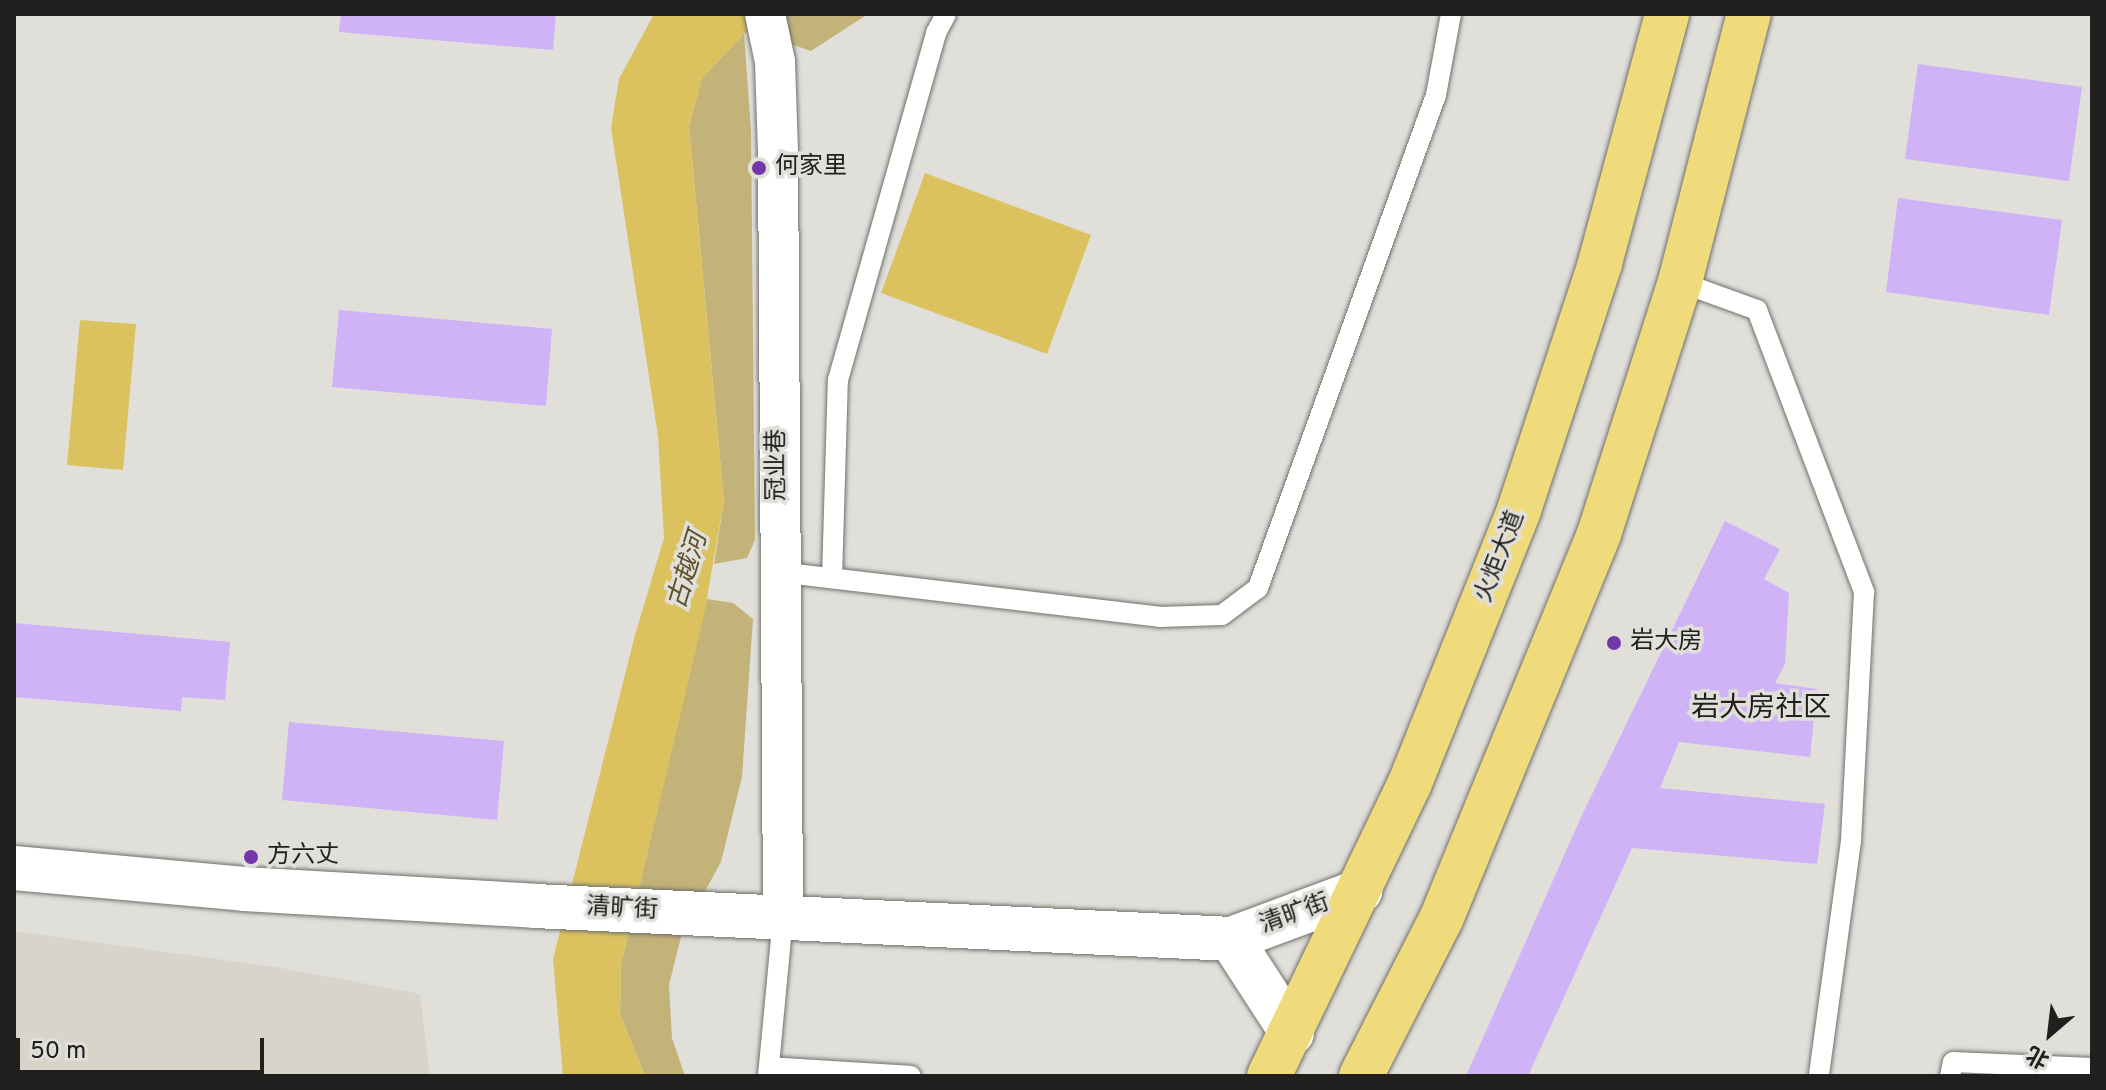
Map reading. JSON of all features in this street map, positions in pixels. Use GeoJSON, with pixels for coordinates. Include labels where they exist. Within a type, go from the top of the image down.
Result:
{"type":"FeatureCollection","features":[{"type":"Feature","properties":{"kind":"main road","name":"火炬大道"},"geometry":{"type":"LineString","coordinates":[[1269,1076],[1410,783],[1519,510],[1600,263],[1667,14]]}},
{"type":"Feature","properties":{"kind":"main road"},"geometry":{"type":"LineString","coordinates":[[1361,1076],[1442,917],[1564,628],[1680,282],[1749,14]]}},
{"type":"Feature","properties":{"kind":"street","name":"冠业巷"},"geometry":{"type":"LineString","coordinates":[[765,14],[776,99],[783,917]]}},
{"type":"Feature","properties":{"kind":"street","name":"清旷街"},"geometry":{"type":"LineString","coordinates":[[14,868],[244,889],[535,906],[1231,939],[1360,891]]}},
{"type":"Feature","properties":{"kind":"street","name":"清旷街"},"geometry":{"type":"LineString","coordinates":[[1231,939],[1292,1033]]}},
{"type":"Feature","properties":{"kind":"lane"},"geometry":{"type":"LineString","coordinates":[[832,578],[838,380],[936,33],[946,14]]}},
{"type":"Feature","properties":{"kind":"lane"},"geometry":{"type":"LineString","coordinates":[[778,572],[1159,617],[1222,615],[1258,588],[1436,95],[1451,14]]}},
{"type":"Feature","properties":{"kind":"lane"},"geometry":{"type":"LineString","coordinates":[[1680,282],[1757,310],[1864,592],[1851,841],[1819,1076]]}},
{"type":"Feature","properties":{"kind":"lane"},"geometry":{"type":"LineString","coordinates":[[783,917],[768,1071],[911,1076]]}},
{"type":"Feature","properties":{"kind":"lane"},"geometry":{"type":"LineString","coordinates":[[1950,1076],[1953,1062],[2092,1068]]}},
{"type":"Feature","properties":{"kind":"shaded area"},"geometry":{"type":"Polygon","coordinates":[[[792,14],[868,14],[811,51],[788,43],[776,21],[792,14]]]}},
{"type":"Feature","properties":{"kind":"shaded area"},"geometry":{"type":"Polygon","coordinates":[[[744,34],[751,131],[755,540],[747,558],[714,564],[724,501],[689,126],[702,78],[744,34]]]}},
{"type":"Feature","properties":{"kind":"shaded area"},"geometry":{"type":"Polygon","coordinates":[[[707,599],[733,603],[753,619],[742,777],[721,862],[682,933],[669,985],[672,1038],[685,1076],[645,1076],[620,1014],[621,964],[707,599]]]}},
{"type":"Feature","properties":{"kind":"shaded area"},"geometry":{"type":"Polygon","coordinates":[[[14,931],[281,968],[420,994],[430,1076],[14,1076],[14,931]]]}},
{"type":"Feature","properties":{"kind":"water","name":"古越河"},"geometry":{"type":"Polygon","coordinates":[[[654,14],[792,14],[744,34],[702,78],[689,126],[724,501],[704,615],[621,964],[620,1014],[645,1076],[563,1076],[553,959],[635,635],[664,538],[658,436],[611,128],[619,79],[654,14]]]}},
{"type":"Feature","properties":{"kind":"water"},"geometry":{"type":"Polygon","coordinates":[[[925,173],[1091,235],[1047,354],[881,293],[925,173]]]}},
{"type":"Feature","properties":{"kind":"water"},"geometry":{"type":"Polygon","coordinates":[[[80,320],[136,324],[123,470],[67,465],[80,320]]]}},
{"type":"Feature","properties":{"kind":"building"},"geometry":{"type":"Polygon","coordinates":[[[341,14],[556,14],[553,50],[339,32],[341,14]]]}},
{"type":"Feature","properties":{"kind":"building"},"geometry":{"type":"Polygon","coordinates":[[[1918,64],[2082,87],[2069,181],[1905,159],[1918,64]]]}},
{"type":"Feature","properties":{"kind":"building"},"geometry":{"type":"Polygon","coordinates":[[[1898,198],[2062,220],[2049,315],[1886,292],[1898,198]]]}},
{"type":"Feature","properties":{"kind":"building"},"geometry":{"type":"Polygon","coordinates":[[[339,310],[552,329],[546,406],[332,387],[339,310]]]}},
{"type":"Feature","properties":{"kind":"building"},"geometry":{"type":"Polygon","coordinates":[[[1725,521],[1780,549],[1764,579],[1789,593],[1785,664],[1775,683],[1817,689],[1810,757],[1679,742],[1660,788],[1825,804],[1817,864],[1632,848],[1528,1076],[1466,1076],[1582,815],[1725,521]]]}},
{"type":"Feature","properties":{"kind":"building"},"geometry":{"type":"Polygon","coordinates":[[[14,623],[230,642],[225,700],[182,697],[181,711],[14,697],[14,623]]]}},
{"type":"Feature","properties":{"kind":"building"},"geometry":{"type":"Polygon","coordinates":[[[289,722],[504,741],[497,820],[282,800],[289,722]]]}},
{"type":"Feature","properties":{"kind":"place","name":"何家里"},"geometry":{"type":"Point","coordinates":[759,168]}},
{"type":"Feature","properties":{"kind":"place","name":"岩大房"},"geometry":{"type":"Point","coordinates":[1614,643]}},
{"type":"Feature","properties":{"kind":"place","name":"方六丈"},"geometry":{"type":"Point","coordinates":[251,857]}},
{"type":"Feature","properties":{"kind":"district","name":"岩大房社区"},"geometry":{"type":"Point","coordinates":[1761,709]}}]}
